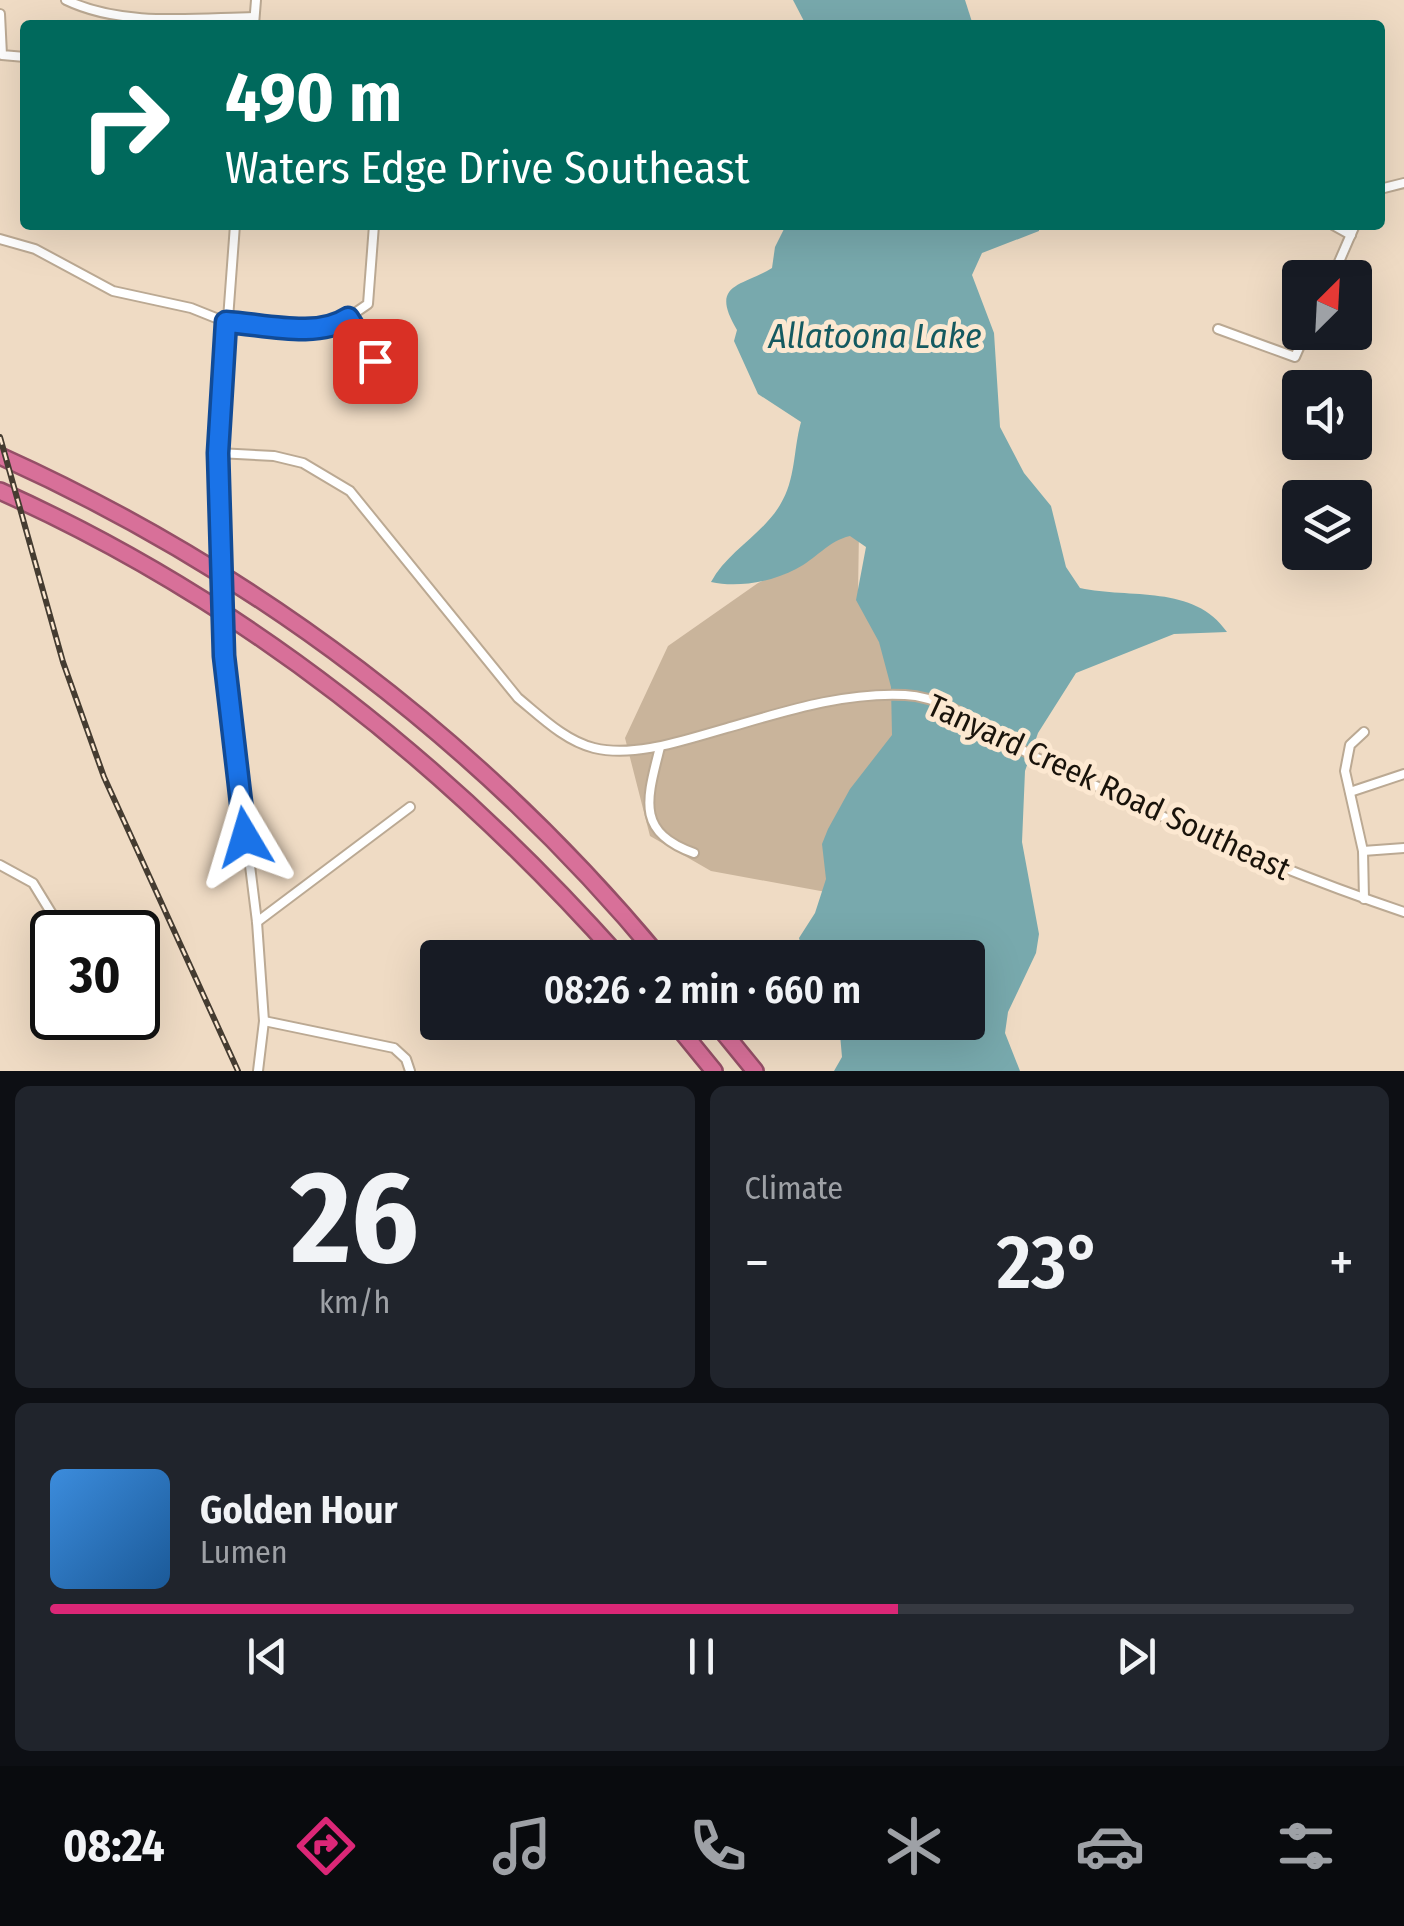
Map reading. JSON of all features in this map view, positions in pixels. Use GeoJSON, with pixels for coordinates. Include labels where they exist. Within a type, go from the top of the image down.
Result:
{"type":"FeatureCollection","features":[{"type":"Feature","properties":{"kind":"highway"},"geometry":{"type":"LineString","coordinates":[[0,456],[171,544],[336,652],[431,726],[530,816],[644,940]]}},
{"type":"Feature","properties":{"kind":"highway"},"geometry":{"type":"LineString","coordinates":[[0,491],[176,584],[318,678],[466,800],[602,940]]}},
{"type":"Feature","properties":{"kind":"highway"},"geometry":{"type":"LineString","coordinates":[[689,1040],[714,1071]]}},
{"type":"Feature","properties":{"kind":"highway"},"geometry":{"type":"LineString","coordinates":[[730,1040],[755,1071]]}},
{"type":"Feature","properties":{"kind":"street"},"geometry":{"type":"LineString","coordinates":[[66,0],[94,10],[159,19],[206,20]]}},
{"type":"Feature","properties":{"kind":"street"},"geometry":{"type":"LineString","coordinates":[[0,14],[2,55],[20,56]]}},
{"type":"Feature","properties":{"kind":"street"},"geometry":{"type":"LineString","coordinates":[[235,230],[218,453],[224,656],[257,922],[264,1022],[258,1071]]}},
{"type":"Feature","properties":{"kind":"street"},"geometry":{"type":"LineString","coordinates":[[0,239],[35,248],[113,292],[191,308],[226,322],[314,328],[336,326],[368,304],[374,230]]}},
{"type":"Feature","properties":{"kind":"street"},"geometry":{"type":"LineString","coordinates":[[1342,230],[1351,235]]}},
{"type":"Feature","properties":{"kind":"street"},"geometry":{"type":"LineString","coordinates":[[1340,260],[1354,230]]}},
{"type":"Feature","properties":{"kind":"street"},"geometry":{"type":"LineString","coordinates":[[348,318],[375,361],[376,376]]}},
{"type":"Feature","properties":{"kind":"street"},"geometry":{"type":"LineString","coordinates":[[1218,329],[1295,357],[1298,350]]}},
{"type":"Feature","properties":{"kind":"street","name":"Tanyard Creek Road Southeast"},"geometry":{"type":"LineString","coordinates":[[218,453],[274,456],[326,474],[350,491],[518,698],[549,724],[594,748],[660,747],[845,696],[910,695],[954,710],[1034,757],[1138,806],[1318,884],[1404,912]]}},
{"type":"Feature","properties":{"kind":"street"},"geometry":{"type":"LineString","coordinates":[[1364,732],[1346,756],[1362,851],[1364,898]]}},
{"type":"Feature","properties":{"kind":"street"},"geometry":{"type":"LineString","coordinates":[[660,747],[650,787],[654,829],[671,845],[694,854]]}},
{"type":"Feature","properties":{"kind":"street"},"geometry":{"type":"LineString","coordinates":[[1350,792],[1404,774]]}},
{"type":"Feature","properties":{"kind":"street"},"geometry":{"type":"LineString","coordinates":[[257,922],[410,807]]}},
{"type":"Feature","properties":{"kind":"street"},"geometry":{"type":"LineString","coordinates":[[1362,851],[1404,848]]}},
{"type":"Feature","properties":{"kind":"street"},"geometry":{"type":"LineString","coordinates":[[0,865],[33,883],[50,910]]}},
{"type":"Feature","properties":{"kind":"street"},"geometry":{"type":"LineString","coordinates":[[264,1022],[394,1048],[406,1059],[410,1071]]}},
{"type":"Feature","properties":{"kind":"shaded area"},"geometry":{"type":"Polygon","coordinates":[[[859,531],[858,594],[894,674],[903,727],[826,892],[711,871],[650,836],[625,738],[668,646],[758,583],[794,567],[831,535],[859,531]]]}},
{"type":"Feature","properties":{"kind":"water"},"geometry":{"type":"Polygon","coordinates":[[[793,0],[965,0],[971,20],[803,20],[793,0]]]}},
{"type":"Feature","properties":{"kind":"water","name":"Allatoona Lake"},"geometry":{"type":"Polygon","coordinates":[[[784,230],[1039,230],[982,253],[972,275],[994,333],[1000,427],[1024,473],[1051,506],[1066,567],[1080,588],[1179,600],[1197,606],[1227,632],[1174,634],[1076,673],[1038,733],[1025,771],[1022,842],[1039,934],[1036,953],[1008,1012],[1005,1033],[1020,1071],[834,1071],[842,1057],[840,1040],[985,1040],[985,940],[800,940],[815,913],[826,879],[822,844],[828,829],[850,789],[892,735],[891,687],[879,642],[856,600],[866,547],[850,536],[776,577],[743,584],[711,582],[780,505],[792,475],[801,422],[758,394],[734,341],[737,330],[726,303],[732,288],[772,268],[775,247],[784,230]]]}},
{"type":"Feature","properties":{"kind":"railway"},"geometry":{"type":"LineString","coordinates":[[0,437],[63,662],[104,777],[238,1071]]}},
{"type":"Feature","properties":{"kind":"route"},"geometry":{"type":"LineString","coordinates":[[245,837],[224,656],[218,453],[226,322],[314,328],[336,326],[348,318],[375,361]]}}]}
